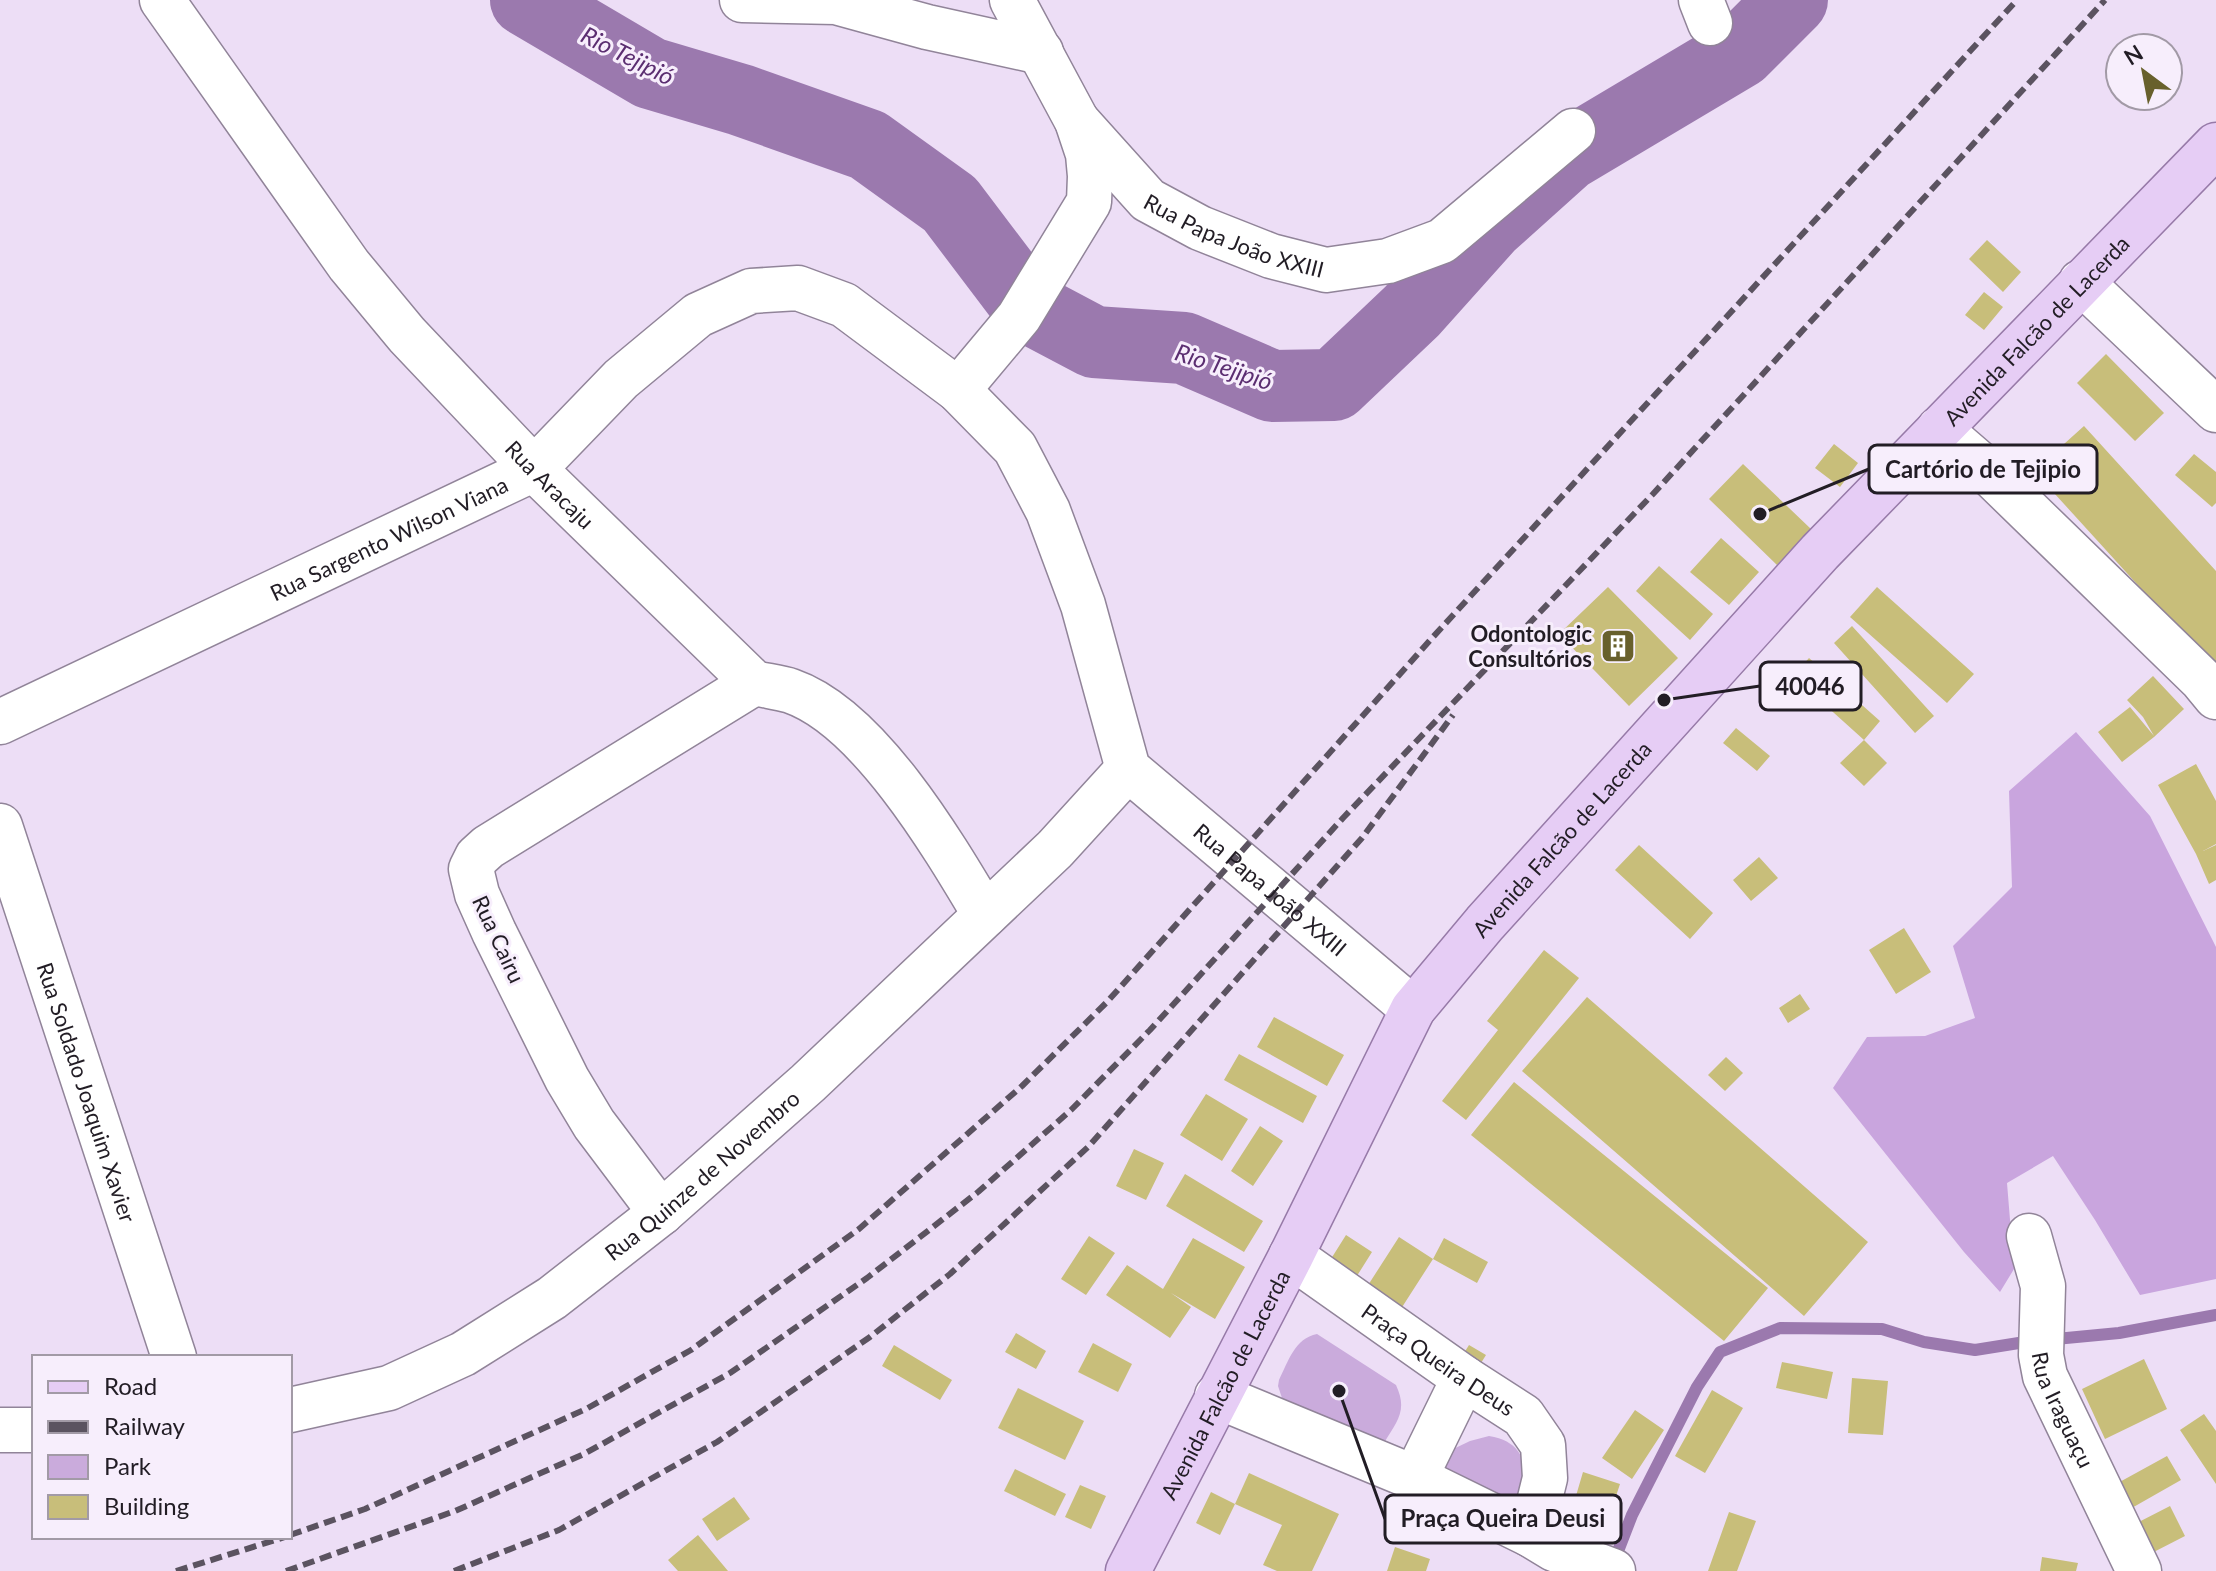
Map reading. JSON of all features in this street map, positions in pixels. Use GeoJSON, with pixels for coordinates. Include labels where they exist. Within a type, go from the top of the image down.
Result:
{"type":"FeatureCollection","features":[{"type":"Feature","properties":{"kind":"main road","name":"Avenida Falcão de Lacerda"},"geometry":{"type":"LineString","coordinates":[[1128,1571],[1291,1256],[1413,1009],[1485,923],[1809,563],[2215,147]]}},
{"type":"Feature","properties":{"kind":"street","name":"Rua Aracaju"},"geometry":{"type":"LineString","coordinates":[[162,0],[349,265],[407,335],[534,469],[754,683]]}},
{"type":"Feature","properties":{"kind":"street"},"geometry":{"type":"LineString","coordinates":[[742,0],[836,2],[927,27],[1041,52]]}},
{"type":"Feature","properties":{"kind":"street","name":"Rua Papa João XXIII"},"geometry":{"type":"LineString","coordinates":[[958,390],[1019,317],[1089,202],[1088,154],[1077,121],[1012,0]]}},
{"type":"Feature","properties":{"kind":"street","name":"Rua Papa João XXIII"},"geometry":{"type":"LineString","coordinates":[[1077,121],[1148,200],[1200,228],[1271,256],[1326,270],[1388,261],[1442,241],[1573,131]]}},
{"type":"Feature","properties":{"kind":"street"},"geometry":{"type":"LineString","coordinates":[[2081,282],[2216,410]]}},
{"type":"Feature","properties":{"kind":"street","name":"Rua Sargento Wilson Viana"},"geometry":{"type":"LineString","coordinates":[[0,722],[534,469],[621,379],[698,315],[751,291],[798,288],[844,305],[958,390],[1015,448],[1048,511],[1083,605],[1128,769]]}},
{"type":"Feature","properties":{"kind":"street"},"geometry":{"type":"LineString","coordinates":[[1939,429],[1983,467],[2216,697]]}},
{"type":"Feature","properties":{"kind":"street"},"geometry":{"type":"LineString","coordinates":[[754,683],[791,691],[819,705],[854,733],[937,834],[985,915]]}},
{"type":"Feature","properties":{"kind":"street","name":"Rua Cairu"},"geometry":{"type":"LineString","coordinates":[[661,1213],[594,1124],[567,1079],[488,920],[471,869],[477,857],[488,847],[754,683]]}},
{"type":"Feature","properties":{"kind":"street","name":"Rua Papa João XXIII"},"geometry":{"type":"LineString","coordinates":[[1128,769],[1413,1009]]}},
{"type":"Feature","properties":{"kind":"street","name":"Rua Quinze de Novembro"},"geometry":{"type":"LineString","coordinates":[[292,1410],[389,1388],[463,1354],[552,1298],[661,1213],[808,1083],[1055,849],[1128,769]]}},
{"type":"Feature","properties":{"kind":"street","name":"Rua Soldado Joaquim Xavier"},"geometry":{"type":"LineString","coordinates":[[0,826],[173,1355]]}},
{"type":"Feature","properties":{"kind":"street","name":"Rua Iraguaçu"},"geometry":{"type":"LineString","coordinates":[[2029,1236],[2043,1286],[2041,1355],[2045,1376],[2139,1571]]}},
{"type":"Feature","properties":{"kind":"street","name":"Praça Queira Deus"},"geometry":{"type":"LineString","coordinates":[[1291,1256],[1523,1416],[1543,1445],[1542,1542]]}},
{"type":"Feature","properties":{"kind":"street"},"geometry":{"type":"LineString","coordinates":[[1415,1478],[1464,1378]]}},
{"type":"Feature","properties":{"kind":"street"},"geometry":{"type":"LineString","coordinates":[[1217,1396],[1415,1478],[1542,1542],[1613,1571]]}},
{"type":"Feature","properties":{"kind":"street"},"geometry":{"type":"LineString","coordinates":[[0,1430],[32,1430]]}},
{"type":"Feature","properties":{"kind":"green space"},"geometry":{"type":"Polygon","coordinates":[[[1317,1334],[1396,1385],[1401,1409],[1384,1443],[1284,1404],[1279,1380],[1293,1352],[1303,1340],[1317,1334]]]}},
{"type":"Feature","properties":{"kind":"green space"},"geometry":{"type":"Polygon","coordinates":[[[1489,1436],[1503,1440],[1520,1454],[1526,1473],[1526,1510],[1438,1479],[1447,1452],[1489,1436]]]}},
{"type":"Feature","properties":{"kind":"shaded area"},"geometry":{"type":"Polygon","coordinates":[[[2076,732],[2150,816],[2216,947],[2216,1279],[2140,1295],[2053,1156],[2007,1183],[2014,1269],[2000,1292],[1964,1252],[1833,1088],[1867,1037],[1925,1036],[1975,1018],[1953,946],[2012,887],[2009,791],[2076,732]]]}},
{"type":"Feature","properties":{"kind":"building"},"geometry":{"type":"Polygon","coordinates":[[[1987,240],[2021,272],[2003,292],[1969,259],[1987,240]]]}},
{"type":"Feature","properties":{"kind":"building"},"geometry":{"type":"Polygon","coordinates":[[[1984,292],[2003,307],[1984,330],[1965,315],[1984,292]]]}},
{"type":"Feature","properties":{"kind":"building"},"geometry":{"type":"Polygon","coordinates":[[[2106,354],[2164,413],[2135,441],[2077,383],[2106,354]]]}},
{"type":"Feature","properties":{"kind":"building"},"geometry":{"type":"Polygon","coordinates":[[[2084,426],[2216,571],[2216,671],[2034,471],[2084,426]]]}},
{"type":"Feature","properties":{"kind":"building"},"geometry":{"type":"Polygon","coordinates":[[[1834,444],[1858,463],[1840,487],[1815,468],[1834,444]]]}},
{"type":"Feature","properties":{"kind":"building"},"geometry":{"type":"Polygon","coordinates":[[[2194,454],[2216,472],[2216,503],[2212,507],[2175,475],[2194,454]]]}},
{"type":"Feature","properties":{"kind":"building"},"geometry":{"type":"Polygon","coordinates":[[[1743,464],[1811,529],[1777,565],[1709,499],[1743,464]]]}},
{"type":"Feature","properties":{"kind":"building"},"geometry":{"type":"Polygon","coordinates":[[[1721,538],[1759,572],[1729,605],[1690,572],[1721,538]]]}},
{"type":"Feature","properties":{"kind":"building"},"geometry":{"type":"Polygon","coordinates":[[[1659,566],[1713,614],[1690,640],[1636,591],[1659,566]]]}},
{"type":"Feature","properties":{"kind":"building","name":"Odontologic Consultórios"},"geometry":{"type":"Polygon","coordinates":[[[1608,587],[1678,658],[1629,706],[1559,634],[1608,587]]]}},
{"type":"Feature","properties":{"kind":"building"},"geometry":{"type":"Polygon","coordinates":[[[1877,587],[1974,674],[1947,703],[1850,617],[1877,587]]]}},
{"type":"Feature","properties":{"kind":"building"},"geometry":{"type":"Polygon","coordinates":[[[1852,626],[1934,716],[1915,733],[1834,643],[1852,626]]]}},
{"type":"Feature","properties":{"kind":"building"},"geometry":{"type":"Polygon","coordinates":[[[1809,658],[1880,721],[1864,740],[1793,676],[1809,658]]]}},
{"type":"Feature","properties":{"kind":"building"},"geometry":{"type":"Polygon","coordinates":[[[2153,676],[2184,709],[2154,737],[2122,762],[2098,732],[2130,707],[2154,736],[2143,717],[2127,700],[2153,676]]]}},
{"type":"Feature","properties":{"kind":"building"},"geometry":{"type":"Polygon","coordinates":[[[1736,728],[1770,756],[1757,771],[1723,743],[1736,728]]]}},
{"type":"Feature","properties":{"kind":"building"},"geometry":{"type":"Polygon","coordinates":[[[1864,740],[1887,763],[1864,786],[1840,763],[1864,740]]]}},
{"type":"Feature","properties":{"kind":"building"},"geometry":{"type":"Polygon","coordinates":[[[2196,764],[2216,801],[2216,844],[2203,851],[2216,845],[2216,880],[2209,884],[2158,785],[2196,764]]]}},
{"type":"Feature","properties":{"kind":"building"},"geometry":{"type":"Polygon","coordinates":[[[1639,845],[1713,913],[1690,939],[1615,870],[1639,845]]]}},
{"type":"Feature","properties":{"kind":"building"},"geometry":{"type":"Polygon","coordinates":[[[1759,857],[1778,878],[1751,901],[1733,880],[1759,857]]]}},
{"type":"Feature","properties":{"kind":"building"},"geometry":{"type":"Polygon","coordinates":[[[1904,928],[1931,972],[1896,994],[1869,950],[1904,928]]]}},
{"type":"Feature","properties":{"kind":"building"},"geometry":{"type":"Polygon","coordinates":[[[1544,950],[1579,978],[1466,1120],[1442,1101],[1498,1030],[1487,1021],[1544,950]]]}},
{"type":"Feature","properties":{"kind":"building"},"geometry":{"type":"Polygon","coordinates":[[[1800,994],[1810,1009],[1788,1023],[1779,1008],[1800,994]]]}},
{"type":"Feature","properties":{"kind":"building"},"geometry":{"type":"Polygon","coordinates":[[[1587,997],[1868,1242],[1804,1316],[1522,1071],[1587,997]]]}},
{"type":"Feature","properties":{"kind":"building"},"geometry":{"type":"Polygon","coordinates":[[[1274,1017],[1344,1055],[1327,1086],[1257,1047],[1274,1017]]]}},
{"type":"Feature","properties":{"kind":"building"},"geometry":{"type":"Polygon","coordinates":[[[1239,1054],[1317,1096],[1303,1123],[1224,1080],[1239,1054]]]}},
{"type":"Feature","properties":{"kind":"building"},"geometry":{"type":"Polygon","coordinates":[[[1726,1057],[1743,1073],[1725,1091],[1708,1075],[1726,1057]]]}},
{"type":"Feature","properties":{"kind":"building"},"geometry":{"type":"Polygon","coordinates":[[[1514,1082],[1768,1288],[1724,1341],[1471,1135],[1514,1082]]]}},
{"type":"Feature","properties":{"kind":"building"},"geometry":{"type":"Polygon","coordinates":[[[1206,1094],[1248,1119],[1222,1161],[1180,1135],[1206,1094]]]}},
{"type":"Feature","properties":{"kind":"building"},"geometry":{"type":"Polygon","coordinates":[[[1260,1126],[1283,1141],[1253,1186],[1231,1171],[1260,1126]]]}},
{"type":"Feature","properties":{"kind":"building"},"geometry":{"type":"Polygon","coordinates":[[[1134,1149],[1164,1163],[1146,1200],[1116,1186],[1134,1149]]]}},
{"type":"Feature","properties":{"kind":"building"},"geometry":{"type":"Polygon","coordinates":[[[1185,1174],[1263,1221],[1244,1252],[1166,1206],[1185,1174]]]}},
{"type":"Feature","properties":{"kind":"building"},"geometry":{"type":"Polygon","coordinates":[[[1346,1235],[1372,1252],[1350,1287],[1324,1270],[1346,1235]]]}},
{"type":"Feature","properties":{"kind":"building"},"geometry":{"type":"Polygon","coordinates":[[[1089,1236],[1115,1253],[1086,1295],[1061,1279],[1089,1236]]]}},
{"type":"Feature","properties":{"kind":"building"},"geometry":{"type":"Polygon","coordinates":[[[1399,1237],[1433,1259],[1397,1315],[1363,1293],[1399,1237]]]}},
{"type":"Feature","properties":{"kind":"building"},"geometry":{"type":"Polygon","coordinates":[[[1193,1238],[1245,1267],[1215,1319],[1171,1293],[1191,1307],[1170,1338],[1106,1295],[1127,1265],[1163,1289],[1193,1238]]]}},
{"type":"Feature","properties":{"kind":"building"},"geometry":{"type":"Polygon","coordinates":[[[1444,1238],[1488,1262],[1477,1283],[1433,1259],[1444,1238]]]}},
{"type":"Feature","properties":{"kind":"building"},"geometry":{"type":"Polygon","coordinates":[[[1016,1333],[1046,1351],[1036,1369],[1005,1352],[1016,1333]]]}},
{"type":"Feature","properties":{"kind":"building"},"geometry":{"type":"Polygon","coordinates":[[[1093,1343],[1132,1364],[1118,1392],[1078,1372],[1093,1343]]]}},
{"type":"Feature","properties":{"kind":"building"},"geometry":{"type":"Polygon","coordinates":[[[894,1345],[952,1380],[940,1400],[882,1366],[894,1345]]]}},
{"type":"Feature","properties":{"kind":"building"},"geometry":{"type":"Polygon","coordinates":[[[1469,1345],[1486,1355],[1476,1371],[1459,1361],[1469,1345]]]}},
{"type":"Feature","properties":{"kind":"building"},"geometry":{"type":"Polygon","coordinates":[[[2144,1359],[2167,1409],[2105,1439],[2082,1389],[2144,1359]]]}},
{"type":"Feature","properties":{"kind":"building"},"geometry":{"type":"Polygon","coordinates":[[[1782,1362],[1833,1372],[1827,1399],[1776,1388],[1782,1362]]]}},
{"type":"Feature","properties":{"kind":"building"},"geometry":{"type":"Polygon","coordinates":[[[1852,1378],[1888,1381],[1883,1435],[1848,1433],[1852,1378]]]}},
{"type":"Feature","properties":{"kind":"building"},"geometry":{"type":"Polygon","coordinates":[[[1018,1388],[1084,1421],[1065,1460],[998,1428],[1018,1388]]]}},
{"type":"Feature","properties":{"kind":"building"},"geometry":{"type":"Polygon","coordinates":[[[1712,1390],[1743,1408],[1705,1473],[1675,1456],[1712,1390]]]}},
{"type":"Feature","properties":{"kind":"building"},"geometry":{"type":"Polygon","coordinates":[[[1635,1410],[1664,1430],[1632,1479],[1602,1458],[1635,1410]]]}},
{"type":"Feature","properties":{"kind":"building"},"geometry":{"type":"Polygon","coordinates":[[[2204,1414],[2216,1431],[2216,1484],[2180,1430],[2204,1414]]]}},
{"type":"Feature","properties":{"kind":"building"},"geometry":{"type":"Polygon","coordinates":[[[2167,1456],[2181,1480],[2130,1509],[2116,1484],[2167,1456]]]}},
{"type":"Feature","properties":{"kind":"building"},"geometry":{"type":"Polygon","coordinates":[[[1015,1469],[1066,1494],[1055,1516],[1004,1491],[1015,1469]]]}},
{"type":"Feature","properties":{"kind":"building"},"geometry":{"type":"Polygon","coordinates":[[[1583,1472],[1620,1484],[1609,1517],[1573,1506],[1583,1472]]]}},
{"type":"Feature","properties":{"kind":"building"},"geometry":{"type":"Polygon","coordinates":[[[1249,1473],[1339,1514],[1312,1571],[1277,1571],[1263,1565],[1282,1525],[1235,1504],[1249,1473]]]}},
{"type":"Feature","properties":{"kind":"building"},"geometry":{"type":"Polygon","coordinates":[[[1080,1485],[1106,1496],[1091,1529],[1065,1517],[1080,1485]]]}},
{"type":"Feature","properties":{"kind":"building"},"geometry":{"type":"Polygon","coordinates":[[[1211,1492],[1235,1504],[1220,1535],[1196,1523],[1211,1492]]]}},
{"type":"Feature","properties":{"kind":"building"},"geometry":{"type":"Polygon","coordinates":[[[734,1497],[750,1519],[717,1541],[702,1519],[734,1497]]]}},
{"type":"Feature","properties":{"kind":"building"},"geometry":{"type":"Polygon","coordinates":[[[2170,1506],[2185,1536],[2146,1556],[2131,1526],[2170,1506]]]}},
{"type":"Feature","properties":{"kind":"building"},"geometry":{"type":"Polygon","coordinates":[[[1729,1512],[1756,1521],[1737,1571],[1708,1571],[1729,1512]]]}},
{"type":"Feature","properties":{"kind":"building"},"geometry":{"type":"Polygon","coordinates":[[[698,1535],[728,1571],[678,1571],[668,1560],[698,1535]]]}},
{"type":"Feature","properties":{"kind":"building"},"geometry":{"type":"Polygon","coordinates":[[[1395,1547],[1430,1559],[1426,1571],[1387,1571],[1395,1547]]]}},
{"type":"Feature","properties":{"kind":"building"},"geometry":{"type":"Polygon","coordinates":[[[2042,1557],[2078,1563],[2076,1571],[2040,1571],[2042,1557]]]}},
{"type":"Feature","properties":{"kind":"waterway","name":"Rio Tejipió"},"geometry":{"type":"LineString","coordinates":[[526,0],[650,73],[741,100],[868,145],[950,204],[1028,307],[1094,342],[1184,348],[1272,386],[1334,385],[1412,311],[1489,225],[1567,155],[1740,52],[1792,0]]}},
{"type":"Feature","properties":{"kind":"waterway"},"geometry":{"type":"LineString","coordinates":[[1613,1564],[1632,1515],[1697,1387],[1720,1352],[1780,1328],[1882,1329],[1924,1342],[1975,1350],[2119,1333],[2216,1315]]}},
{"type":"Feature","properties":{"kind":"railway"},"geometry":{"type":"LineString","coordinates":[[292,1534],[365,1509],[586,1409],[691,1350],[859,1229],[1022,1086],[1107,1002],[1433,637],[2017,0]]}},
{"type":"Feature","properties":{"kind":"railway"},"geometry":{"type":"LineString","coordinates":[[286,1571],[455,1511],[584,1454],[730,1373],[867,1278],[978,1192],[1071,1110],[1150,1030],[1343,818],[1653,494],[2105,0]]}},
{"type":"Feature","properties":{"kind":"railway"},"geometry":{"type":"LineString","coordinates":[[454,1571],[559,1530],[717,1442],[870,1337],[950,1274],[1088,1147],[1362,838],[1453,715]]}},
{"type":"Feature","properties":{"kind":"railway"},"geometry":{"type":"LineString","coordinates":[[176,1571],[279,1539]]}},
{"type":"Feature","properties":{"kind":"place","name":"Cartório de Tejipio"},"geometry":{"type":"Point","coordinates":[1760,514]}},
{"type":"Feature","properties":{"kind":"place","name":"Odontologic Consultórios"},"geometry":{"type":"Point","coordinates":[1618,646]}},
{"type":"Feature","properties":{"kind":"place","name":"40046"},"geometry":{"type":"Point","coordinates":[1664,700]}},
{"type":"Feature","properties":{"kind":"place","name":"Praça Queira Deusi"},"geometry":{"type":"Point","coordinates":[1339,1391]}}]}
